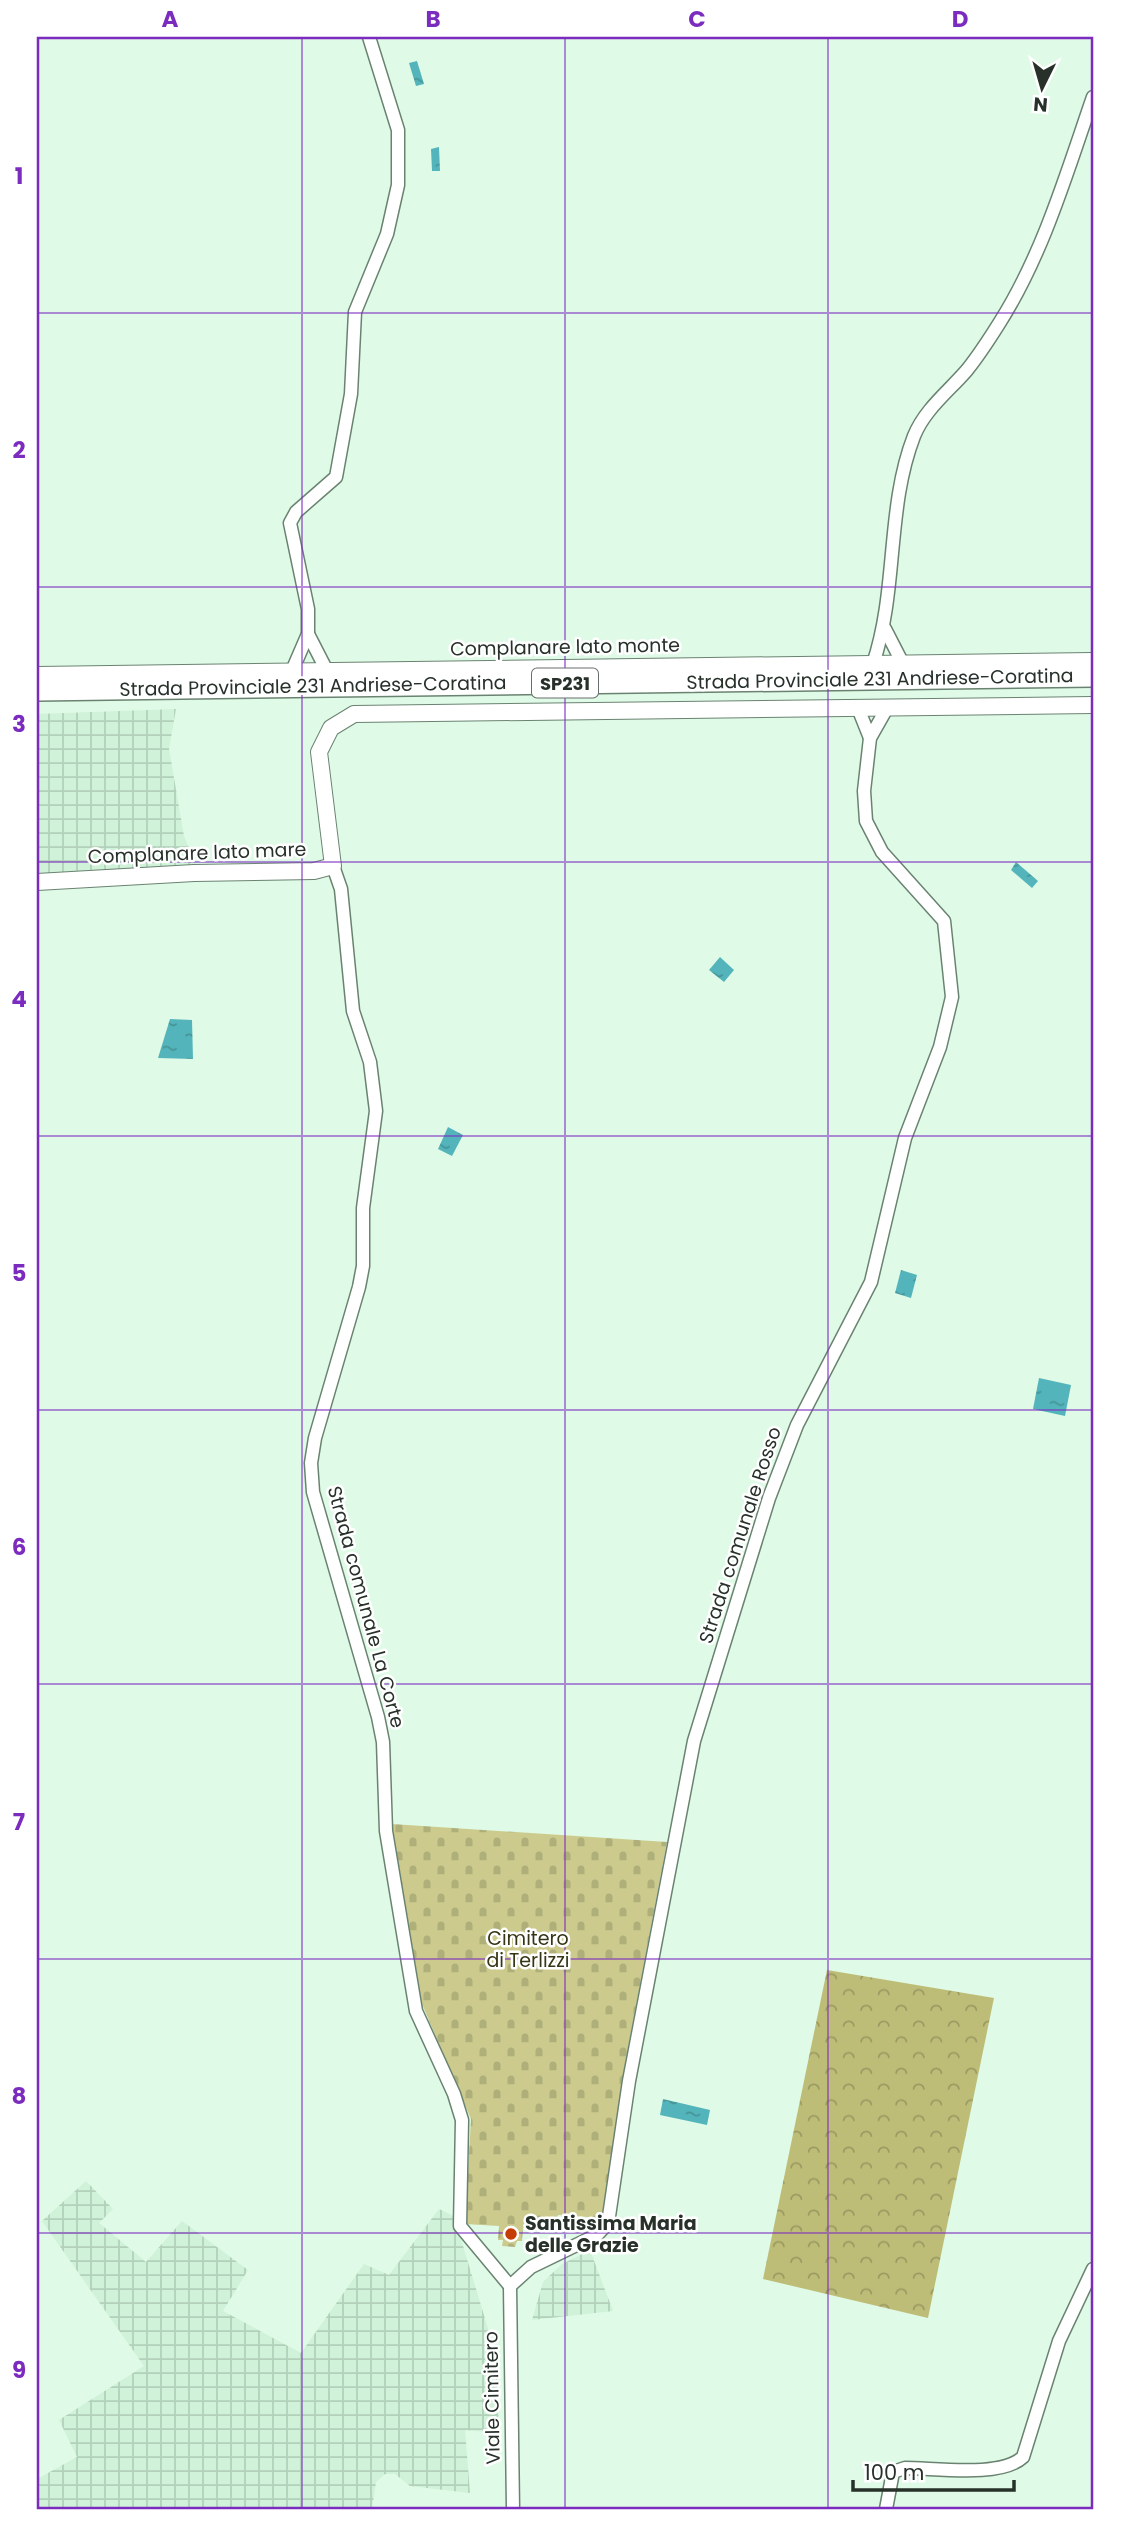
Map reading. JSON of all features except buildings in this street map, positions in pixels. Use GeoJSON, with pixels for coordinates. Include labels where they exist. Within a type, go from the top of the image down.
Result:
{"type":"FeatureCollection","features":[{"type":"Feature","properties":{"kind":"highway","name":"Strada Provinciale 231 Andriese-Coratina"},"geometry":{"type":"LineString","coordinates":[[37,690],[1093,676]]}},
{"type":"Feature","properties":{"kind":"highway","name":"Strada Provinciale 231 Andriese-Coratina"},"geometry":{"type":"LineString","coordinates":[[37,705],[1093,691]]}},
{"type":"Feature","properties":{"kind":"street"},"geometry":{"type":"LineString","coordinates":[[327,671],[309,634],[306,589],[290,523],[296,512],[336,477],[351,394],[353,322],[367,277],[387,234],[399,176],[398,130],[369,37]]}},
{"type":"Feature","properties":{"kind":"street"},"geometry":{"type":"LineString","coordinates":[[873,664],[884,629],[896,516],[915,435],[930,408],[969,368],[1031,263],[1093,97]]}},
{"type":"Feature","properties":{"kind":"street"},"geometry":{"type":"LineString","coordinates":[[884,629],[903,664]]}},
{"type":"Feature","properties":{"kind":"street"},"geometry":{"type":"LineString","coordinates":[[292,671],[309,634]]}},
{"type":"Feature","properties":{"kind":"street","name":"Complanare lato monte"},"geometry":{"type":"LineString","coordinates":[[37,675],[1093,661]]}},
{"type":"Feature","properties":{"kind":"street","name":"Complanare lato mare"},"geometry":{"type":"LineString","coordinates":[[37,882],[194,873],[314,871],[333,866],[319,752],[331,728],[354,714],[1093,705]]}},
{"type":"Feature","properties":{"kind":"street","name":"Strada comunale Rosso"},"geometry":{"type":"LineString","coordinates":[[858,708],[870,738]]}},
{"type":"Feature","properties":{"kind":"street","name":"Strada comunale Rosso"},"geometry":{"type":"LineString","coordinates":[[510,2286],[531,2267],[597,2235],[608,2223],[629,2081],[694,1741],[769,1498],[797,1425],[871,1282],[905,1138],[940,1047],[952,997],[944,921],[882,852],[868,827],[864,791],[870,738],[887,708]]}},
{"type":"Feature","properties":{"kind":"street","name":"Strada comunale La Corte"},"geometry":{"type":"LineString","coordinates":[[333,866],[341,889],[353,1011],[370,1062],[376,1111],[363,1208],[363,1266],[315,1438],[312,1484],[383,1742],[386,1831],[416,2011],[454,2094],[462,2120],[464,2146],[458,2214],[464,2232],[510,2286]]}},
{"type":"Feature","properties":{"kind":"street"},"geometry":{"type":"LineString","coordinates":[[886,2509],[893,2472],[905,2468],[994,2469],[1014,2465],[1023,2457],[1059,2341],[1093,2269]]}},
{"type":"Feature","properties":{"kind":"street","name":"Viale Cimitero"},"geometry":{"type":"LineString","coordinates":[[510,2286],[513,2509]]}},
{"type":"Feature","properties":{"kind":"shaded area"},"geometry":{"type":"Polygon","coordinates":[[[176,709],[169,749],[184,836],[197,867],[37,875],[37,714],[176,709]]]}},
{"type":"Feature","properties":{"kind":"shaded area"},"geometry":{"type":"Polygon","coordinates":[[[86,2181],[113,2209],[99,2223],[146,2262],[182,2221],[248,2270],[223,2311],[301,2353],[364,2264],[389,2275],[439,2209],[454,2216],[496,2355],[499,2433],[465,2430],[470,2493],[410,2486],[395,2474],[385,2474],[376,2482],[372,2509],[37,2509],[37,2479],[77,2457],[59,2420],[144,2366],[42,2221],[86,2181]]]}},
{"type":"Feature","properties":{"kind":"shaded area"},"geometry":{"type":"Polygon","coordinates":[[[590,2250],[613,2311],[532,2320],[543,2282],[562,2264],[590,2250]]]}},
{"type":"Feature","properties":{"kind":"green space","name":"Cimitero di Terlizzi"},"geometry":{"type":"Polygon","coordinates":[[[392,1824],[667,1842],[626,2058],[602,2218],[558,2215],[556,2230],[523,2228],[522,2241],[517,2241],[515,2247],[502,2246],[503,2240],[498,2240],[499,2226],[465,2224],[471,2119],[422,2004],[392,1824]]]}},
{"type":"Feature","properties":{"kind":"green space"},"geometry":{"type":"Polygon","coordinates":[[[827,1970],[994,1998],[928,2318],[763,2279],[827,1970]]]}},
{"type":"Feature","properties":{"kind":"water"},"geometry":{"type":"Polygon","coordinates":[[[417,61],[424,84],[416,86],[409,63],[417,61]]]}},
{"type":"Feature","properties":{"kind":"water"},"geometry":{"type":"Polygon","coordinates":[[[439,147],[440,171],[432,171],[431,149],[439,147]]]}},
{"type":"Feature","properties":{"kind":"water"},"geometry":{"type":"Polygon","coordinates":[[[1016,862],[1038,881],[1032,888],[1011,870],[1016,862]]]}},
{"type":"Feature","properties":{"kind":"water"},"geometry":{"type":"Polygon","coordinates":[[[720,957],[734,970],[724,982],[709,970],[720,957]]]}},
{"type":"Feature","properties":{"kind":"water"},"geometry":{"type":"Polygon","coordinates":[[[170,1019],[192,1020],[193,1059],[158,1058],[170,1019]]]}},
{"type":"Feature","properties":{"kind":"water"},"geometry":{"type":"Polygon","coordinates":[[[448,1127],[463,1135],[452,1156],[438,1149],[448,1127]]]}},
{"type":"Feature","properties":{"kind":"water"},"geometry":{"type":"Polygon","coordinates":[[[901,1270],[917,1275],[911,1298],[895,1293],[901,1270]]]}},
{"type":"Feature","properties":{"kind":"water"},"geometry":{"type":"Polygon","coordinates":[[[1039,1378],[1071,1385],[1065,1416],[1033,1409],[1039,1378]]]}},
{"type":"Feature","properties":{"kind":"water"},"geometry":{"type":"Polygon","coordinates":[[[663,2099],[710,2110],[707,2125],[660,2115],[663,2099]]]}},
{"type":"Feature","properties":{"kind":"place","name":"Santissima Maria delle Grazie"},"geometry":{"type":"Point","coordinates":[511,2234]}}]}
